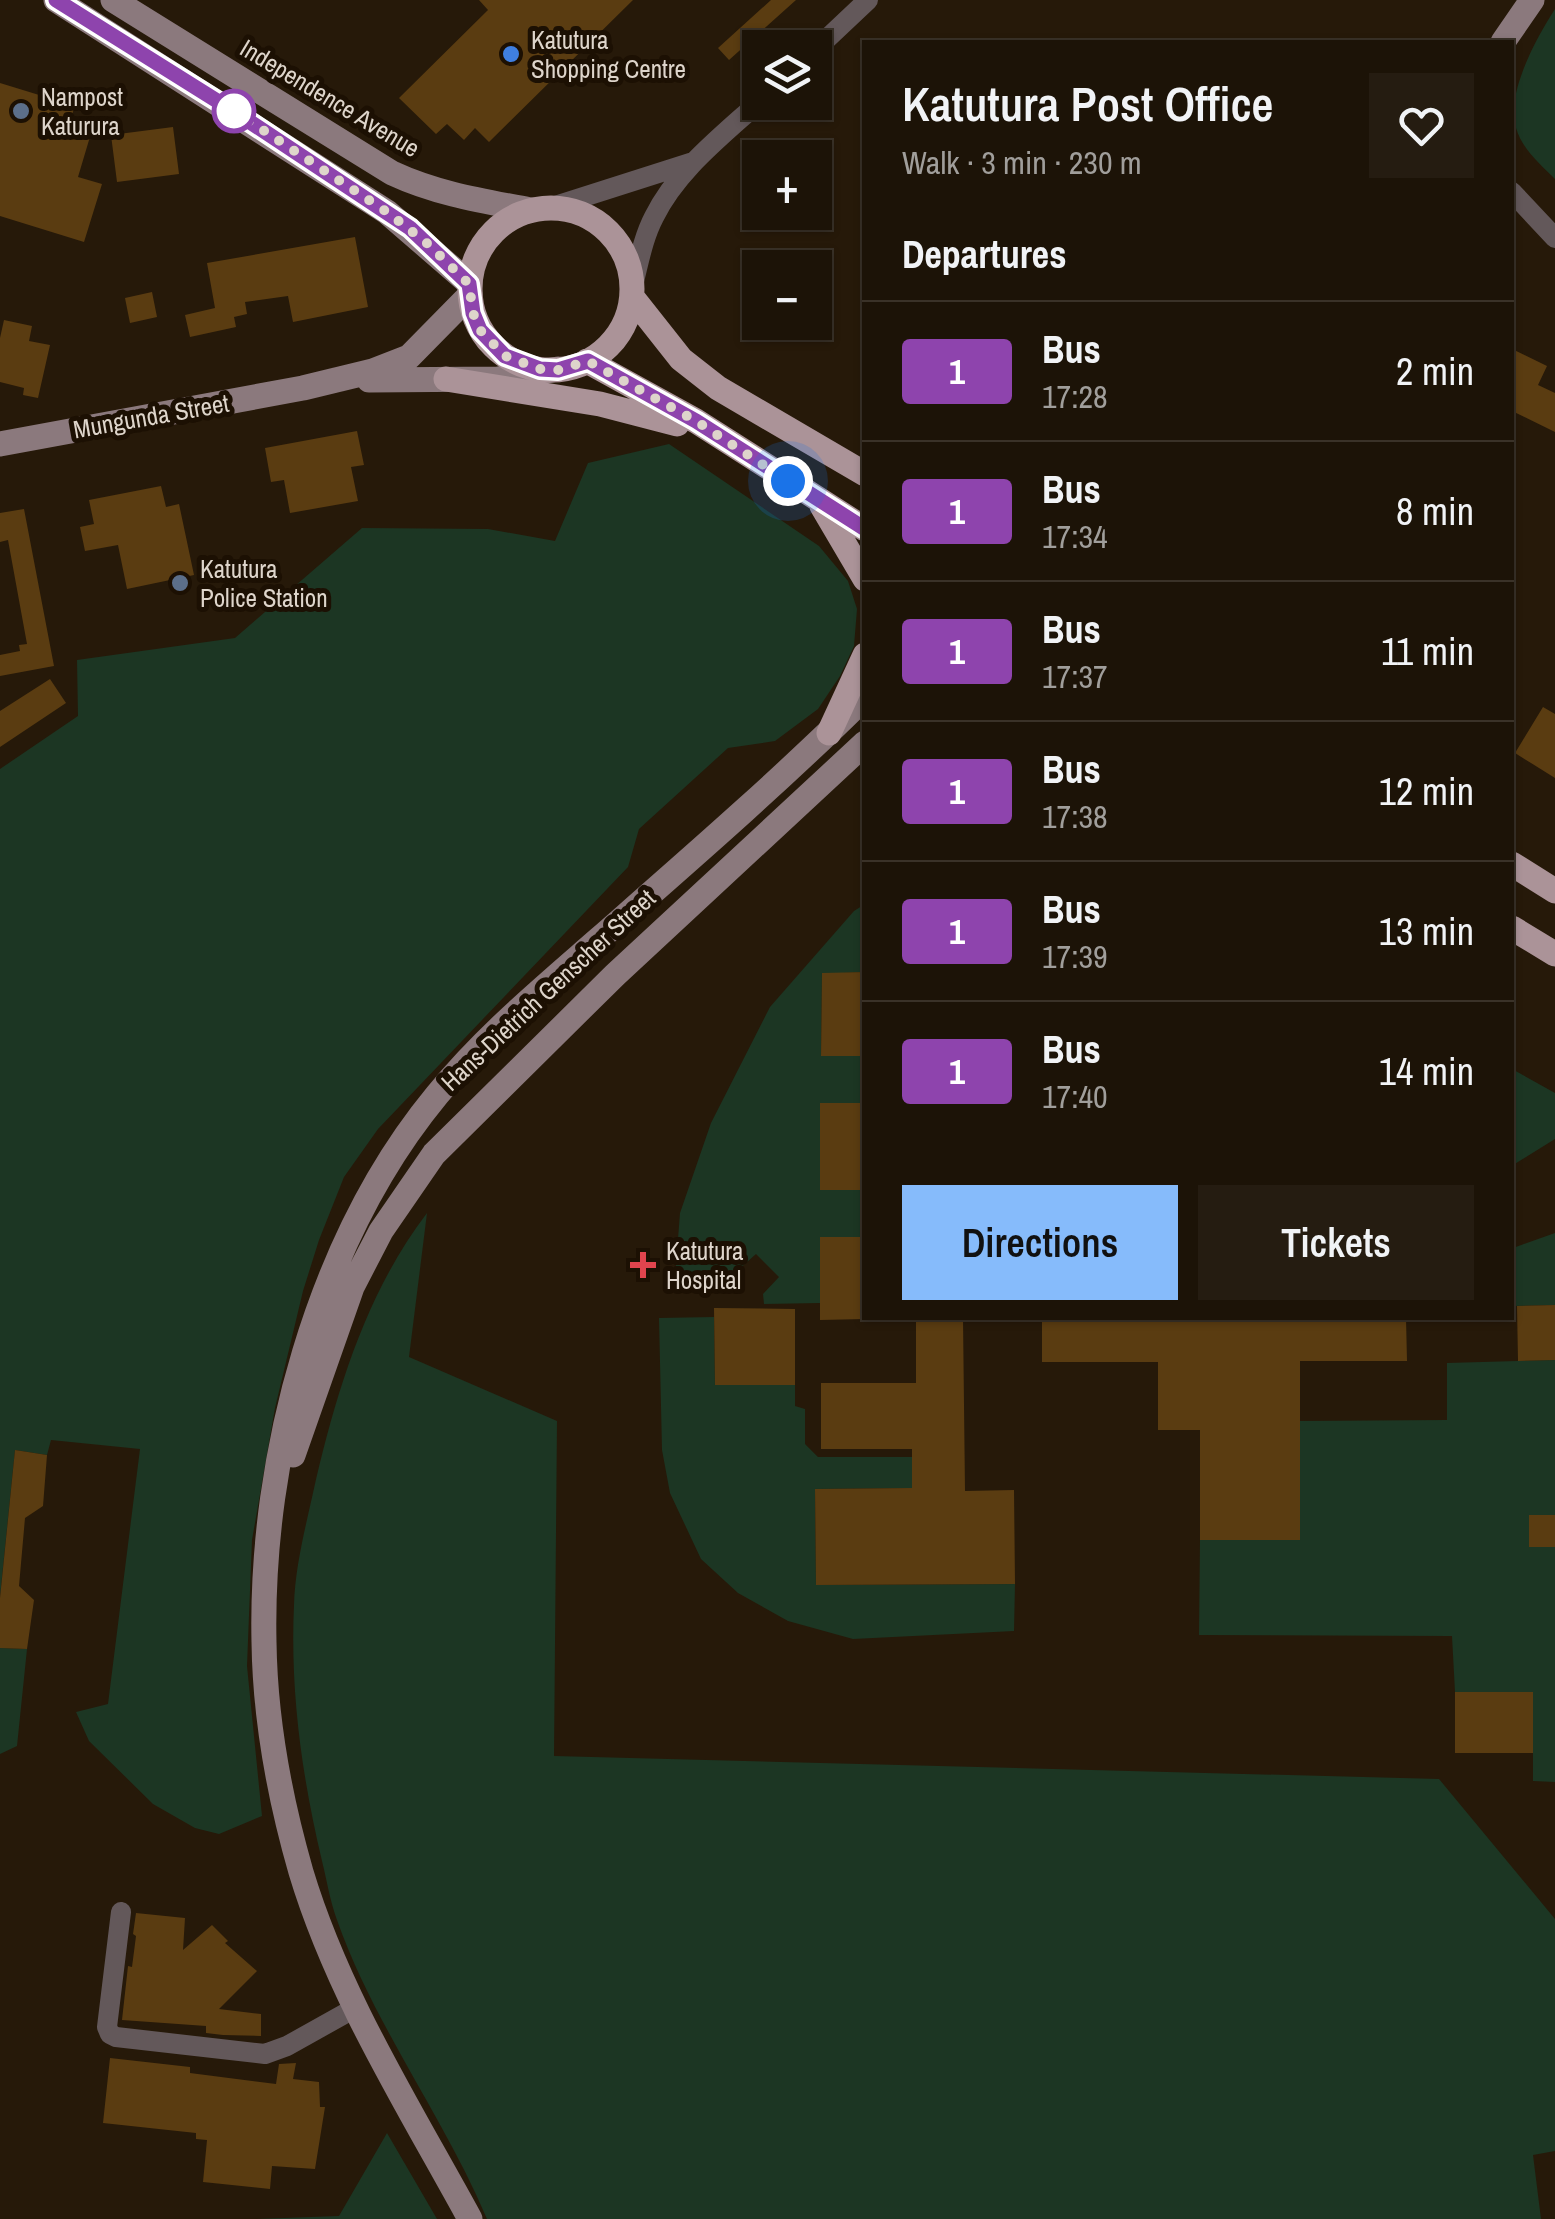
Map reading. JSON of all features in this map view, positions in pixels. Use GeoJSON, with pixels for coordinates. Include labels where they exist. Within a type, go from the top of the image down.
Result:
{"type":"FeatureCollection","features":[{"type":"Feature","properties":{"kind":"main road"},"geometry":{"type":"LineString","coordinates":[[542,209],[512,217],[495,229],[473,263],[469,289],[473,313],[491,344],[522,364],[558,370],[588,361],[609,345],[625,323],[632,291]]}},
{"type":"Feature","properties":{"kind":"main road","name":"Independence Avenue"},"geometry":{"type":"LineString","coordinates":[[542,209],[582,214],[608,230],[620,246],[632,291],[681,360],[718,388],[862,472]]}},
{"type":"Feature","properties":{"kind":"main road"},"geometry":{"type":"LineString","coordinates":[[588,361],[862,527]]}},
{"type":"Feature","properties":{"kind":"main road"},"geometry":{"type":"LineString","coordinates":[[446,378],[618,408],[724,440]]}},
{"type":"Feature","properties":{"kind":"main road"},"geometry":{"type":"LineString","coordinates":[[820,502],[862,575]]}},
{"type":"Feature","properties":{"kind":"main road"},"geometry":{"type":"LineString","coordinates":[[829,733],[862,662]]}},
{"type":"Feature","properties":{"kind":"main road"},"geometry":{"type":"LineString","coordinates":[[1514,865],[1555,891]]}},
{"type":"Feature","properties":{"kind":"main road"},"geometry":{"type":"LineString","coordinates":[[1514,929],[1555,954]]}},
{"type":"Feature","properties":{"kind":"street"},"geometry":{"type":"LineString","coordinates":[[56,0],[387,212],[469,289],[409,357],[334,380]]}},
{"type":"Feature","properties":{"kind":"street","name":"Independence Avenue"},"geometry":{"type":"LineString","coordinates":[[113,0],[392,173],[422,187],[460,197],[542,209]]}},
{"type":"Feature","properties":{"kind":"street"},"geometry":{"type":"LineString","coordinates":[[832,34],[868,0]]}},
{"type":"Feature","properties":{"kind":"street"},"geometry":{"type":"LineString","coordinates":[[1504,40],[1532,0]]}},
{"type":"Feature","properties":{"kind":"street"},"geometry":{"type":"LineString","coordinates":[[632,291],[654,216],[694,162],[742,118]]}},
{"type":"Feature","properties":{"kind":"street"},"geometry":{"type":"LineString","coordinates":[[542,209],[694,162]]}},
{"type":"Feature","properties":{"kind":"street"},"geometry":{"type":"LineString","coordinates":[[1514,194],[1555,238]]}},
{"type":"Feature","properties":{"kind":"street"},"geometry":{"type":"LineString","coordinates":[[334,380],[498,379],[558,370]]}},
{"type":"Feature","properties":{"kind":"street","name":"Mungunda Street"},"geometry":{"type":"LineString","coordinates":[[0,444],[334,380]]}},
{"type":"Feature","properties":{"kind":"street","name":"Hans-Dietrich Genscher Street"},"geometry":{"type":"LineString","coordinates":[[470,2219],[355,2008],[301,1872],[280,1778],[264,1640],[271,1516],[285,1427],[320,1306],[344,1244],[414,1124],[439,1092],[530,1000],[862,700]]}},
{"type":"Feature","properties":{"kind":"street","name":"Hans-Dietrich Genscher Street"},"geometry":{"type":"LineString","coordinates":[[271,1516],[352,1287],[413,1181],[480,1105],[862,746]]}},
{"type":"Feature","properties":{"kind":"street"},"geometry":{"type":"LineString","coordinates":[[121,1912],[107,2027],[116,2037],[265,2054],[355,2008]]}},
{"type":"Feature","properties":{"kind":"green space"},"geometry":{"type":"Polygon","coordinates":[[[1555,9],[1555,179],[1523,143],[1514,114],[1525,66],[1555,9]]]}},
{"type":"Feature","properties":{"kind":"green space"},"geometry":{"type":"Polygon","coordinates":[[[669,444],[819,546],[848,581],[857,609],[854,646],[818,709],[775,741],[728,748],[639,829],[628,867],[378,1129],[344,1177],[303,1291],[275,1408],[252,1540],[247,1666],[262,1816],[219,1834],[195,1828],[153,1804],[89,1741],[76,1712],[108,1704],[140,1449],[51,1440],[47,1455],[15,1450],[0,1597],[0,769],[78,716],[77,660],[235,638],[362,528],[488,529],[555,541],[588,463],[669,444]]]}},
{"type":"Feature","properties":{"kind":"green space"},"geometry":{"type":"Polygon","coordinates":[[[862,906],[862,972],[822,974],[821,1056],[862,1056],[862,1103],[820,1103],[821,1190],[862,1190],[862,1237],[820,1237],[820,1303],[764,1304],[763,1294],[779,1277],[756,1254],[729,1278],[675,1278],[680,1213],[711,1123],[770,1007],[862,906]]]}},
{"type":"Feature","properties":{"kind":"green space"},"geometry":{"type":"Polygon","coordinates":[[[1514,1070],[1555,1093],[1555,1139],[1514,1164],[1514,1070]]]}},
{"type":"Feature","properties":{"kind":"green space"},"geometry":{"type":"Polygon","coordinates":[[[427,1213],[409,1357],[557,1421],[554,1756],[1439,1779],[1555,1919],[1555,2151],[1533,2155],[1541,2219],[487,2219],[451,2144],[370,1997],[337,1920],[309,1798],[294,1670],[298,1563],[331,1420],[369,1312],[405,1244],[427,1213]]]}},
{"type":"Feature","properties":{"kind":"green space"},"geometry":{"type":"Polygon","coordinates":[[[1555,1233],[1555,1305],[1514,1306],[1514,1248],[1555,1233]]]}},
{"type":"Feature","properties":{"kind":"green space"},"geometry":{"type":"Polygon","coordinates":[[[714,1317],[715,1385],[795,1385],[795,1406],[805,1409],[805,1444],[818,1457],[912,1457],[912,1488],[815,1489],[816,1585],[1015,1584],[1014,1631],[853,1639],[788,1621],[738,1593],[701,1559],[670,1493],[662,1450],[659,1318],[714,1317]]]}},
{"type":"Feature","properties":{"kind":"green space"},"geometry":{"type":"Polygon","coordinates":[[[1555,1360],[1555,1782],[1533,1781],[1533,1693],[1455,1692],[1452,1636],[1199,1635],[1200,1540],[1300,1539],[1300,1421],[1447,1420],[1447,1363],[1555,1360]]]}},
{"type":"Feature","properties":{"kind":"green space"},"geometry":{"type":"Polygon","coordinates":[[[0,1648],[27,1649],[17,1746],[0,1754],[0,1648]]]}},
{"type":"Feature","properties":{"kind":"green space"},"geometry":{"type":"Polygon","coordinates":[[[387,2133],[437,2219],[256,2219],[339,2216],[387,2133]]]}},
{"type":"Feature","properties":{"kind":"building","name":"Katutura Shopping Centre"},"geometry":{"type":"Polygon","coordinates":[[[479,0],[633,0],[489,142],[475,128],[464,140],[447,124],[436,134],[399,98],[488,10],[479,0]]]}},
{"type":"Feature","properties":{"kind":"building"},"geometry":{"type":"Polygon","coordinates":[[[771,0],[796,0],[762,30],[742,30],[742,48],[729,60],[718,48],[771,0]]]}},
{"type":"Feature","properties":{"kind":"building"},"geometry":{"type":"Polygon","coordinates":[[[0,83],[75,106],[69,123],[92,130],[78,177],[102,184],[84,242],[0,216],[0,83]]]}},
{"type":"Feature","properties":{"kind":"building"},"geometry":{"type":"Polygon","coordinates":[[[173,127],[179,174],[117,182],[111,135],[173,127]]]}},
{"type":"Feature","properties":{"kind":"building"},"geometry":{"type":"Polygon","coordinates":[[[355,237],[368,307],[293,322],[288,296],[245,302],[247,314],[234,317],[236,327],[190,337],[185,315],[215,308],[207,263],[355,237]]]}},
{"type":"Feature","properties":{"kind":"building"},"geometry":{"type":"Polygon","coordinates":[[[152,292],[157,317],[130,323],[125,298],[152,292]]]}},
{"type":"Feature","properties":{"kind":"building"},"geometry":{"type":"Polygon","coordinates":[[[4,320],[32,326],[29,341],[50,345],[38,398],[23,395],[24,388],[0,382],[4,320]]]}},
{"type":"Feature","properties":{"kind":"building"},"geometry":{"type":"Polygon","coordinates":[[[1514,350],[1547,366],[1538,385],[1555,393],[1555,432],[1514,412],[1514,350]]]}},
{"type":"Feature","properties":{"kind":"building"},"geometry":{"type":"Polygon","coordinates":[[[357,431],[364,465],[351,467],[358,501],[290,513],[284,480],[271,482],[265,448],[357,431]]]}},
{"type":"Feature","properties":{"kind":"building"},"geometry":{"type":"Polygon","coordinates":[[[161,486],[166,507],[179,504],[194,575],[127,589],[118,545],[85,551],[80,527],[94,524],[89,500],[161,486]]]}},
{"type":"Feature","properties":{"kind":"building"},"geometry":{"type":"Polygon","coordinates":[[[24,509],[54,666],[0,676],[0,655],[20,651],[19,645],[27,644],[8,540],[0,542],[0,513],[24,509]]]}},
{"type":"Feature","properties":{"kind":"building"},"geometry":{"type":"Polygon","coordinates":[[[50,679],[66,703],[0,747],[0,711],[50,679]]]}},
{"type":"Feature","properties":{"kind":"building"},"geometry":{"type":"Polygon","coordinates":[[[1543,707],[1555,714],[1555,778],[1515,753],[1543,707]]]}},
{"type":"Feature","properties":{"kind":"building"},"geometry":{"type":"Polygon","coordinates":[[[862,972],[862,1056],[821,1056],[822,973],[862,972]]]}},
{"type":"Feature","properties":{"kind":"building"},"geometry":{"type":"Polygon","coordinates":[[[820,1103],[862,1103],[862,1190],[820,1190],[820,1103]]]}},
{"type":"Feature","properties":{"kind":"building"},"geometry":{"type":"Polygon","coordinates":[[[820,1237],[862,1237],[862,1319],[820,1320],[820,1237]]]}},
{"type":"Feature","properties":{"kind":"building"},"geometry":{"type":"Polygon","coordinates":[[[1555,1305],[1555,1360],[1518,1361],[1517,1306],[1555,1305]]]}},
{"type":"Feature","properties":{"kind":"building"},"geometry":{"type":"Polygon","coordinates":[[[714,1308],[795,1309],[795,1385],[715,1385],[714,1308]]]}},
{"type":"Feature","properties":{"kind":"building"},"geometry":{"type":"Polygon","coordinates":[[[916,1320],[963,1320],[965,1491],[1014,1490],[1015,1584],[816,1585],[815,1489],[912,1488],[912,1449],[821,1449],[821,1383],[916,1383],[916,1320]]]}},
{"type":"Feature","properties":{"kind":"building"},"geometry":{"type":"Polygon","coordinates":[[[1042,1320],[1406,1320],[1407,1361],[1300,1361],[1300,1540],[1200,1540],[1200,1430],[1158,1430],[1158,1362],[1042,1362],[1042,1320]]]}},
{"type":"Feature","properties":{"kind":"building"},"geometry":{"type":"Polygon","coordinates":[[[15,1450],[47,1455],[43,1506],[25,1518],[19,1586],[34,1600],[27,1649],[0,1648],[0,1598],[15,1450]]]}},
{"type":"Feature","properties":{"kind":"building"},"geometry":{"type":"Polygon","coordinates":[[[1529,1515],[1555,1515],[1555,1547],[1529,1547],[1529,1515]]]}},
{"type":"Feature","properties":{"kind":"building"},"geometry":{"type":"Polygon","coordinates":[[[1455,1692],[1533,1692],[1533,1753],[1455,1753],[1455,1692]]]}},
{"type":"Feature","properties":{"kind":"building"},"geometry":{"type":"Polygon","coordinates":[[[136,1913],[185,1918],[183,1950],[212,1925],[228,1941],[225,1943],[257,1971],[219,2009],[261,2014],[261,2036],[206,2033],[206,2026],[122,2020],[128,1966],[132,1967],[136,1913]]]}},
{"type":"Feature","properties":{"kind":"building"},"geometry":{"type":"Polygon","coordinates":[[[110,2058],[190,2067],[190,2073],[276,2084],[279,2064],[296,2063],[293,2079],[319,2082],[320,2107],[325,2107],[315,2169],[272,2166],[270,2189],[203,2182],[207,2140],[196,2139],[196,2133],[103,2123],[110,2058]]]}},
{"type":"Feature","properties":{"kind":"bus line","name":"1"},"geometry":{"type":"LineString","coordinates":[[56,0],[410,228],[469,284],[480,330],[505,356],[540,369],[558,370],[588,361],[696,421],[862,527]]}},
{"type":"Feature","properties":{"kind":"place","name":"Katutura Shopping Centre"},"geometry":{"type":"Point","coordinates":[511,54]}},
{"type":"Feature","properties":{"kind":"place","name":"Nampost Katurura"},"geometry":{"type":"Point","coordinates":[21,111]}},
{"type":"Feature","properties":{"kind":"place","name":"Katutura Police Station"},"geometry":{"type":"Point","coordinates":[180,583]}},
{"type":"Feature","properties":{"kind":"place","name":"Katutura Hospital"},"geometry":{"type":"Point","coordinates":[643,1265]}},
{"type":"Feature","properties":{"kind":"route"},"geometry":{"type":"LineString","coordinates":[[234,111],[387,212],[428,244],[469,284],[480,330],[505,356],[540,369],[558,370],[588,361],[696,421],[788,481]]}}]}
